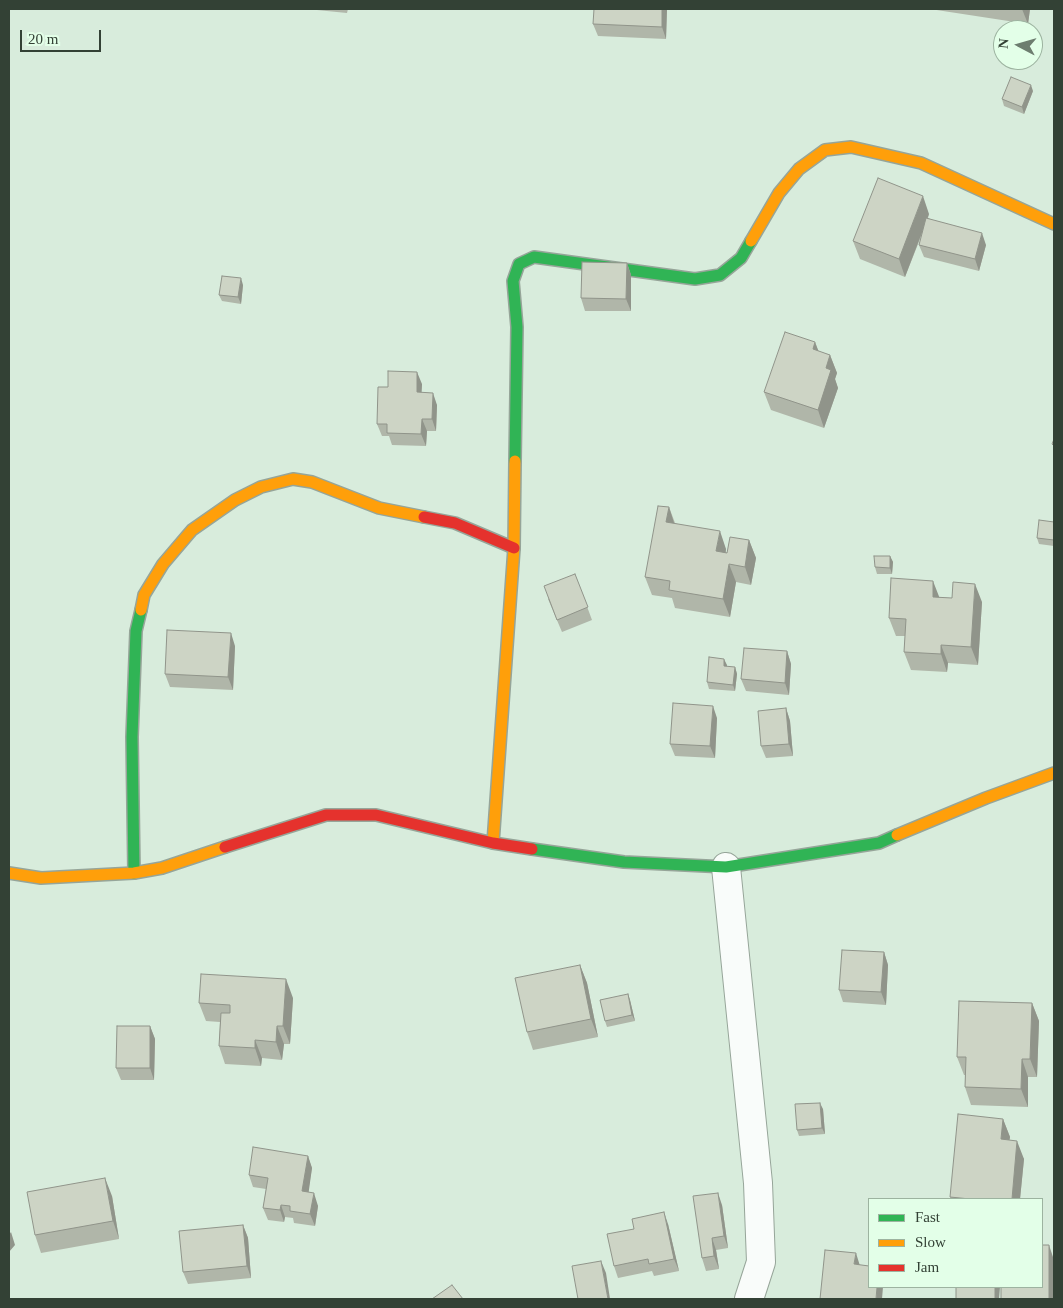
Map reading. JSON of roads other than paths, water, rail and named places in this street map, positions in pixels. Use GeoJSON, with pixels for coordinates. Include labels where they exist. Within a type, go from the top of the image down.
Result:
{"type":"FeatureCollection","features":[{"type":"Feature","properties":{"kind":"street"},"geometry":{"type":"LineString","coordinates":[[493,843],[514,548],[517,327],[513,282],[519,264],[534,257],[695,280],[720,275],[741,258],[779,193],[799,169],[825,150],[851,147],[921,163],[1054,224]]}},
{"type":"Feature","properties":{"kind":"street"},"geometry":{"type":"LineString","coordinates":[[134,873],[132,737],[136,631],[144,595],[163,564],[192,530],[235,500],[261,487],[293,479],[312,482],[379,508],[454,523],[514,548]]}},
{"type":"Feature","properties":{"kind":"street"},"geometry":{"type":"LineString","coordinates":[[9,873],[41,878],[134,873],[162,868],[293,824],[326,815],[376,815],[493,843],[624,862],[726,867],[879,843],[986,798],[1054,774]]}},
{"type":"Feature","properties":{"kind":"street"},"geometry":{"type":"LineString","coordinates":[[726,867],[758,1183],[761,1262],[749,1299]]}}]}
